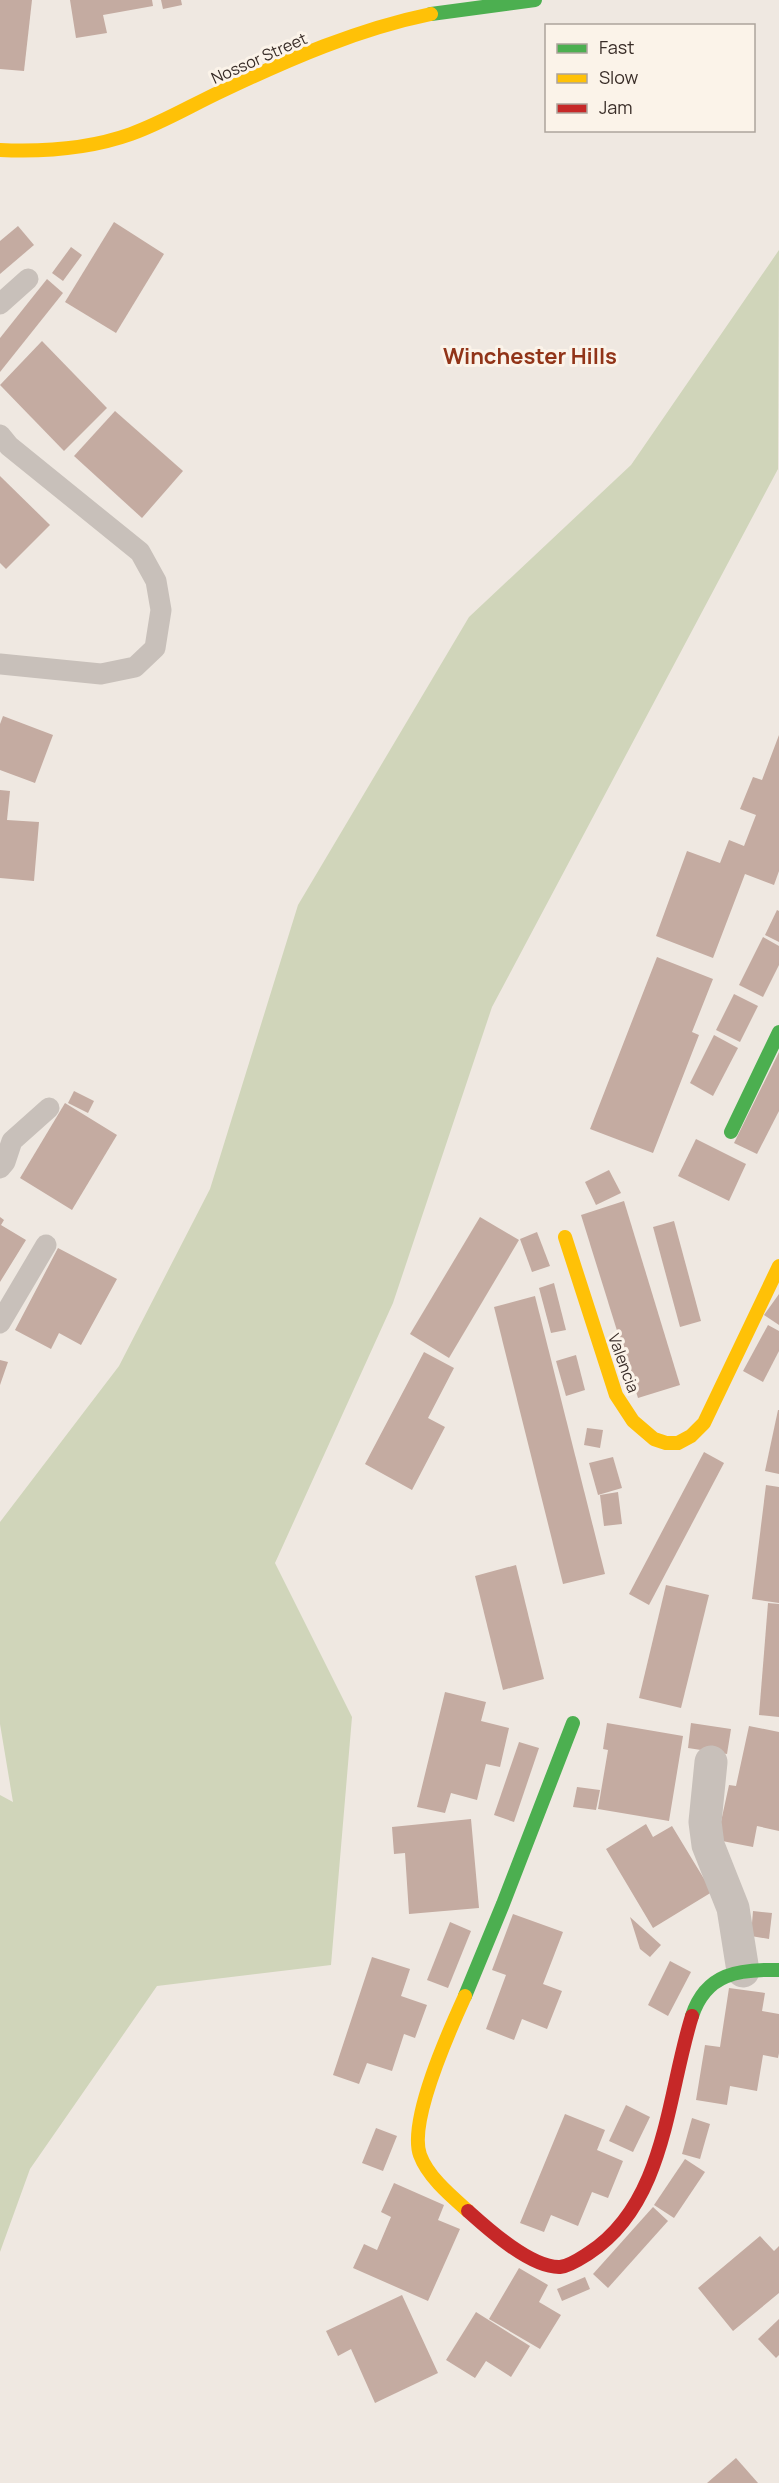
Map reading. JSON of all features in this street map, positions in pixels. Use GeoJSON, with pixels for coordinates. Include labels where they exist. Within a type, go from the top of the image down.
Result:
{"type":"FeatureCollection","features":[{"type":"Feature","properties":{"kind":"street","name":"Nossor Street"},"geometry":{"type":"LineString","coordinates":[[0,150],[47,152],[89,147],[132,134],[417,8],[535,0]]}},
{"type":"Feature","properties":{"kind":"street"},"geometry":{"type":"LineString","coordinates":[[731,1132],[779,1032]]}},
{"type":"Feature","properties":{"kind":"street","name":"Valencia"},"geometry":{"type":"LineString","coordinates":[[565,1237],[616,1395],[629,1419],[643,1432],[658,1441],[670,1444],[684,1442],[704,1423],[779,1266]]}},
{"type":"Feature","properties":{"kind":"street"},"geometry":{"type":"LineString","coordinates":[[573,1723],[494,1929],[437,2065],[419,2127],[420,2151],[424,2166],[437,2181],[498,2237],[522,2255],[540,2264],[560,2268],[593,2250],[609,2239],[645,2187],[661,2137],[697,2001],[714,1982],[743,1971],[779,1970]]}},
{"type":"Feature","properties":{"kind":"street"},"geometry":{"type":"LineString","coordinates":[[711,1762],[705,1822],[708,1845],[733,1908],[743,1971]]}},
{"type":"Feature","properties":{"kind":"lane"},"geometry":{"type":"LineString","coordinates":[[0,304],[28,279]]}},
{"type":"Feature","properties":{"kind":"lane"},"geometry":{"type":"LineString","coordinates":[[0,435],[9,446],[140,552],[156,581],[161,610],[154,648],[135,667],[101,674],[0,664]]}},
{"type":"Feature","properties":{"kind":"lane"},"geometry":{"type":"LineString","coordinates":[[0,1168],[5,1162],[12,1141],[49,1108]]}},
{"type":"Feature","properties":{"kind":"lane"},"geometry":{"type":"LineString","coordinates":[[0,1323],[46,1245]]}},
{"type":"Feature","properties":{"kind":"green space"},"geometry":{"type":"Polygon","coordinates":[[[779,250],[778,469],[492,1007],[393,1303],[275,1563],[352,1717],[331,1965],[157,1986],[30,2169],[0,2252],[0,1795],[13,1802],[0,1724],[0,1522],[119,1366],[210,1189],[298,905],[469,617],[631,465],[779,250]]]}},
{"type":"Feature","properties":{"kind":"building"},"geometry":{"type":"Polygon","coordinates":[[[0,0],[32,0],[24,71],[0,69],[0,0]]]}},
{"type":"Feature","properties":{"kind":"building"},"geometry":{"type":"Polygon","coordinates":[[[70,0],[152,0],[153,6],[103,15],[107,33],[76,38],[70,0]]]}},
{"type":"Feature","properties":{"kind":"building"},"geometry":{"type":"Polygon","coordinates":[[[161,0],[181,0],[182,5],[163,9],[161,0]]]}},
{"type":"Feature","properties":{"kind":"building"},"geometry":{"type":"Polygon","coordinates":[[[114,222],[164,254],[116,333],[65,302],[114,222]]]}},
{"type":"Feature","properties":{"kind":"building"},"geometry":{"type":"Polygon","coordinates":[[[18,226],[34,245],[0,274],[0,241],[18,226]]]}},
{"type":"Feature","properties":{"kind":"building"},"geometry":{"type":"Polygon","coordinates":[[[71,247],[82,255],[63,281],[52,273],[71,247]]]}},
{"type":"Feature","properties":{"kind":"building"},"geometry":{"type":"Polygon","coordinates":[[[47,279],[63,293],[0,372],[0,338],[47,279]]]}},
{"type":"Feature","properties":{"kind":"building"},"geometry":{"type":"Polygon","coordinates":[[[42,341],[107,408],[64,451],[0,385],[42,341]]]}},
{"type":"Feature","properties":{"kind":"building"},"geometry":{"type":"Polygon","coordinates":[[[115,411],[183,471],[142,518],[74,456],[115,411]]]}},
{"type":"Feature","properties":{"kind":"building"},"geometry":{"type":"Polygon","coordinates":[[[0,476],[50,525],[6,569],[0,563],[0,476]]]}},
{"type":"Feature","properties":{"kind":"building"},"geometry":{"type":"Polygon","coordinates":[[[3,716],[53,735],[35,783],[0,770],[0,724],[3,716]]]}},
{"type":"Feature","properties":{"kind":"building"},"geometry":{"type":"Polygon","coordinates":[[[779,735],[779,871],[774,885],[745,874],[713,958],[656,936],[687,851],[720,863],[729,840],[744,846],[756,815],[740,809],[753,777],[762,780],[779,735]]]}},
{"type":"Feature","properties":{"kind":"building"},"geometry":{"type":"Polygon","coordinates":[[[0,790],[10,791],[7,820],[39,822],[34,881],[0,878],[0,790]]]}},
{"type":"Feature","properties":{"kind":"building"},"geometry":{"type":"Polygon","coordinates":[[[777,910],[779,911],[779,942],[765,935],[777,910]]]}},
{"type":"Feature","properties":{"kind":"building"},"geometry":{"type":"Polygon","coordinates":[[[763,937],[779,946],[779,965],[763,997],[739,985],[763,937]]]}},
{"type":"Feature","properties":{"kind":"building"},"geometry":{"type":"Polygon","coordinates":[[[657,957],[713,979],[692,1032],[699,1035],[653,1153],[590,1129],[657,957]]]}},
{"type":"Feature","properties":{"kind":"building"},"geometry":{"type":"Polygon","coordinates":[[[734,994],[758,1006],[740,1042],[716,1030],[734,994]]]}},
{"type":"Feature","properties":{"kind":"building"},"geometry":{"type":"Polygon","coordinates":[[[714,1035],[738,1048],[713,1096],[690,1083],[714,1035]]]}},
{"type":"Feature","properties":{"kind":"building"},"geometry":{"type":"Polygon","coordinates":[[[779,1052],[779,1111],[757,1154],[734,1143],[779,1052]]]}},
{"type":"Feature","properties":{"kind":"building"},"geometry":{"type":"Polygon","coordinates":[[[74,1091],[94,1101],[88,1113],[68,1103],[74,1091]]]}},
{"type":"Feature","properties":{"kind":"building"},"geometry":{"type":"Polygon","coordinates":[[[65,1103],[117,1135],[72,1210],[20,1178],[65,1103]]]}},
{"type":"Feature","properties":{"kind":"building"},"geometry":{"type":"Polygon","coordinates":[[[696,1139],[746,1164],[729,1201],[678,1176],[696,1139]]]}},
{"type":"Feature","properties":{"kind":"building"},"geometry":{"type":"Polygon","coordinates":[[[609,1170],[621,1193],[596,1205],[585,1182],[609,1170]]]}},
{"type":"Feature","properties":{"kind":"building"},"geometry":{"type":"Polygon","coordinates":[[[624,1201],[680,1385],[638,1398],[581,1215],[624,1201]]]}},
{"type":"Feature","properties":{"kind":"building"},"geometry":{"type":"Polygon","coordinates":[[[0,1217],[4,1220],[1,1225],[26,1240],[0,1282],[0,1217]]]}},
{"type":"Feature","properties":{"kind":"building"},"geometry":{"type":"Polygon","coordinates":[[[480,1217],[519,1240],[449,1358],[410,1334],[480,1217]]]}},
{"type":"Feature","properties":{"kind":"building"},"geometry":{"type":"Polygon","coordinates":[[[674,1221],[701,1321],[680,1327],[653,1227],[674,1221]]]}},
{"type":"Feature","properties":{"kind":"building"},"geometry":{"type":"Polygon","coordinates":[[[537,1232],[550,1266],[532,1272],[520,1239],[537,1232]]]}},
{"type":"Feature","properties":{"kind":"building"},"geometry":{"type":"Polygon","coordinates":[[[58,1248],[117,1279],[81,1345],[59,1333],[51,1349],[15,1330],[58,1248]]]}},
{"type":"Feature","properties":{"kind":"building"},"geometry":{"type":"Polygon","coordinates":[[[554,1283],[566,1330],[551,1333],[539,1288],[554,1283]]]}},
{"type":"Feature","properties":{"kind":"building"},"geometry":{"type":"Polygon","coordinates":[[[779,1294],[779,1325],[764,1315],[779,1294]]]}},
{"type":"Feature","properties":{"kind":"building"},"geometry":{"type":"Polygon","coordinates":[[[535,1296],[605,1574],[563,1584],[494,1307],[535,1296]]]}},
{"type":"Feature","properties":{"kind":"building"},"geometry":{"type":"Polygon","coordinates":[[[768,1325],[779,1331],[779,1351],[763,1382],[743,1371],[768,1325]]]}},
{"type":"Feature","properties":{"kind":"building"},"geometry":{"type":"Polygon","coordinates":[[[424,1352],[454,1368],[428,1418],[445,1427],[412,1490],[365,1464],[424,1352]]]}},
{"type":"Feature","properties":{"kind":"building"},"geometry":{"type":"Polygon","coordinates":[[[576,1355],[585,1390],[566,1396],[556,1361],[576,1355]]]}},
{"type":"Feature","properties":{"kind":"building"},"geometry":{"type":"Polygon","coordinates":[[[0,1360],[8,1362],[0,1385],[0,1360]]]}},
{"type":"Feature","properties":{"kind":"building"},"geometry":{"type":"Polygon","coordinates":[[[779,1410],[779,1474],[765,1471],[779,1410]]]}},
{"type":"Feature","properties":{"kind":"building"},"geometry":{"type":"Polygon","coordinates":[[[587,1428],[603,1430],[600,1448],[584,1445],[587,1428]]]}},
{"type":"Feature","properties":{"kind":"building"},"geometry":{"type":"Polygon","coordinates":[[[704,1452],[724,1463],[649,1605],[629,1594],[704,1452]]]}},
{"type":"Feature","properties":{"kind":"building"},"geometry":{"type":"Polygon","coordinates":[[[613,1457],[622,1488],[598,1495],[589,1463],[613,1457]]]}},
{"type":"Feature","properties":{"kind":"building"},"geometry":{"type":"Polygon","coordinates":[[[766,1485],[779,1487],[779,1603],[752,1599],[766,1485]]]}},
{"type":"Feature","properties":{"kind":"building"},"geometry":{"type":"Polygon","coordinates":[[[618,1492],[622,1524],[604,1526],[600,1495],[618,1492]]]}},
{"type":"Feature","properties":{"kind":"building"},"geometry":{"type":"Polygon","coordinates":[[[516,1565],[544,1679],[503,1690],[475,1576],[516,1565]]]}},
{"type":"Feature","properties":{"kind":"building"},"geometry":{"type":"Polygon","coordinates":[[[666,1585],[709,1595],[681,1708],[639,1698],[666,1585]]]}},
{"type":"Feature","properties":{"kind":"building"},"geometry":{"type":"Polygon","coordinates":[[[768,1603],[779,1604],[779,1717],[759,1715],[768,1603]]]}},
{"type":"Feature","properties":{"kind":"building"},"geometry":{"type":"Polygon","coordinates":[[[445,1692],[486,1702],[481,1721],[509,1728],[500,1767],[486,1764],[477,1800],[451,1793],[445,1813],[417,1807],[445,1692]]]}},
{"type":"Feature","properties":{"kind":"building"},"geometry":{"type":"Polygon","coordinates":[[[607,1723],[683,1736],[669,1821],[598,1809],[608,1750],[603,1749],[607,1723]]]}},
{"type":"Feature","properties":{"kind":"building"},"geometry":{"type":"Polygon","coordinates":[[[691,1723],[731,1729],[727,1754],[688,1748],[691,1723]]]}},
{"type":"Feature","properties":{"kind":"building"},"geometry":{"type":"Polygon","coordinates":[[[749,1726],[779,1732],[779,1831],[757,1826],[753,1847],[717,1840],[729,1785],[736,1786],[749,1726]]]}},
{"type":"Feature","properties":{"kind":"building"},"geometry":{"type":"Polygon","coordinates":[[[519,1742],[539,1748],[514,1822],[494,1815],[519,1742]]]}},
{"type":"Feature","properties":{"kind":"building"},"geometry":{"type":"Polygon","coordinates":[[[577,1787],[600,1790],[596,1810],[573,1807],[577,1787]]]}},
{"type":"Feature","properties":{"kind":"building"},"geometry":{"type":"Polygon","coordinates":[[[471,1819],[479,1908],[409,1914],[405,1853],[394,1854],[392,1827],[471,1819]]]}},
{"type":"Feature","properties":{"kind":"building"},"geometry":{"type":"Polygon","coordinates":[[[646,1824],[653,1837],[672,1826],[712,1892],[653,1928],[606,1849],[646,1824]]]}},
{"type":"Feature","properties":{"kind":"building"},"geometry":{"type":"Polygon","coordinates":[[[753,1911],[772,1913],[769,1939],[751,1936],[753,1911]]]}},
{"type":"Feature","properties":{"kind":"building"},"geometry":{"type":"Polygon","coordinates":[[[513,1914],[563,1932],[543,1984],[562,1991],[547,2029],[522,2019],[514,2040],[486,2029],[506,1975],[492,1970],[513,1914]]]}},
{"type":"Feature","properties":{"kind":"building"},"geometry":{"type":"Polygon","coordinates":[[[630,1917],[661,1945],[650,1957],[640,1949],[630,1917]]]}},
{"type":"Feature","properties":{"kind":"building"},"geometry":{"type":"Polygon","coordinates":[[[450,1922],[471,1931],[448,1988],[427,1980],[450,1922]]]}},
{"type":"Feature","properties":{"kind":"building"},"geometry":{"type":"Polygon","coordinates":[[[372,1957],[410,1969],[401,1996],[427,2005],[415,2038],[404,2034],[392,2071],[367,2063],[359,2084],[333,2075],[372,1957]]]}},
{"type":"Feature","properties":{"kind":"building"},"geometry":{"type":"Polygon","coordinates":[[[670,1961],[691,1972],[668,2016],[648,2005],[670,1961]]]}},
{"type":"Feature","properties":{"kind":"building"},"geometry":{"type":"Polygon","coordinates":[[[729,1988],[765,1993],[762,2011],[779,2014],[779,2053],[778,2058],[763,2055],[757,2091],[730,2086],[727,2105],[696,2100],[705,2045],[720,2047],[729,1988]]]}},
{"type":"Feature","properties":{"kind":"building"},"geometry":{"type":"Polygon","coordinates":[[[626,2105],[650,2117],[633,2152],[609,2141],[626,2105]]]}},
{"type":"Feature","properties":{"kind":"building"},"geometry":{"type":"Polygon","coordinates":[[[565,2114],[605,2130],[597,2150],[623,2161],[608,2198],[592,2192],[578,2226],[551,2215],[544,2232],[520,2223],[565,2114]]]}},
{"type":"Feature","properties":{"kind":"building"},"geometry":{"type":"Polygon","coordinates":[[[692,2118],[710,2124],[700,2159],[682,2154],[692,2118]]]}},
{"type":"Feature","properties":{"kind":"building"},"geometry":{"type":"Polygon","coordinates":[[[376,2128],[397,2136],[383,2171],[362,2163],[376,2128]]]}},
{"type":"Feature","properties":{"kind":"building"},"geometry":{"type":"Polygon","coordinates":[[[685,2159],[705,2172],[674,2218],[654,2205],[685,2159]]]}},
{"type":"Feature","properties":{"kind":"building"},"geometry":{"type":"Polygon","coordinates":[[[394,2183],[444,2205],[438,2220],[460,2229],[428,2301],[353,2268],[364,2244],[377,2250],[391,2217],[381,2212],[394,2183]]]}},
{"type":"Feature","properties":{"kind":"building"},"geometry":{"type":"Polygon","coordinates":[[[653,2207],[668,2221],[608,2288],[593,2274],[653,2207]]]}},
{"type":"Feature","properties":{"kind":"building"},"geometry":{"type":"Polygon","coordinates":[[[760,2236],[774,2251],[779,2246],[779,2293],[733,2331],[698,2288],[760,2236]]]}},
{"type":"Feature","properties":{"kind":"building"},"geometry":{"type":"Polygon","coordinates":[[[519,2268],[548,2285],[539,2302],[561,2315],[540,2349],[489,2319],[519,2268]]]}},
{"type":"Feature","properties":{"kind":"building"},"geometry":{"type":"Polygon","coordinates":[[[585,2277],[590,2289],[562,2301],[557,2289],[585,2277]]]}},
{"type":"Feature","properties":{"kind":"building"},"geometry":{"type":"Polygon","coordinates":[[[402,2295],[438,2373],[375,2403],[351,2349],[338,2356],[326,2331],[402,2295]]]}},
{"type":"Feature","properties":{"kind":"building"},"geometry":{"type":"Polygon","coordinates":[[[476,2312],[530,2346],[511,2377],[486,2361],[475,2378],[446,2360],[476,2312]]]}},
{"type":"Feature","properties":{"kind":"building"},"geometry":{"type":"Polygon","coordinates":[[[779,2319],[779,2355],[776,2358],[758,2339],[779,2319]]]}},
{"type":"Feature","properties":{"kind":"building"},"geometry":{"type":"Polygon","coordinates":[[[736,2458],[758,2483],[707,2483],[736,2458]]]}},
{"type":"Feature","properties":{"kind":"traffic: fast"},"geometry":{"type":"LineString","coordinates":[[431,14],[535,0]]}},
{"type":"Feature","properties":{"kind":"traffic: fast"},"geometry":{"type":"LineString","coordinates":[[731,1132],[779,1032]]}},
{"type":"Feature","properties":{"kind":"traffic: fast"},"geometry":{"type":"LineString","coordinates":[[465,1996],[573,1723]]}},
{"type":"Feature","properties":{"kind":"traffic: fast"},"geometry":{"type":"LineString","coordinates":[[692,2016],[706,1991],[726,1976],[750,1971],[779,1970]]}},
{"type":"Feature","properties":{"kind":"traffic: slow"},"geometry":{"type":"LineString","coordinates":[[0,150],[66,148],[99,143],[131,134],[247,79],[324,46],[377,28],[431,14]]}},
{"type":"Feature","properties":{"kind":"traffic: slow"},"geometry":{"type":"LineString","coordinates":[[565,1237],[616,1395],[633,1421],[654,1439],[666,1443],[678,1443],[691,1436],[704,1423],[779,1266]]}},
{"type":"Feature","properties":{"kind":"traffic: slow"},"geometry":{"type":"LineString","coordinates":[[465,1996],[432,2075],[420,2120],[418,2140],[420,2155],[428,2171],[468,2211]]}},
{"type":"Feature","properties":{"kind":"traffic: jam"},"geometry":{"type":"LineString","coordinates":[[468,2211],[511,2246],[549,2266],[560,2267],[571,2263],[589,2253],[615,2232],[634,2206],[649,2177],[669,2113],[692,2016]]}},
{"type":"Feature","properties":{"kind":"district","name":"Winchester Hills"},"geometry":{"type":"Point","coordinates":[530,356]}}]}
